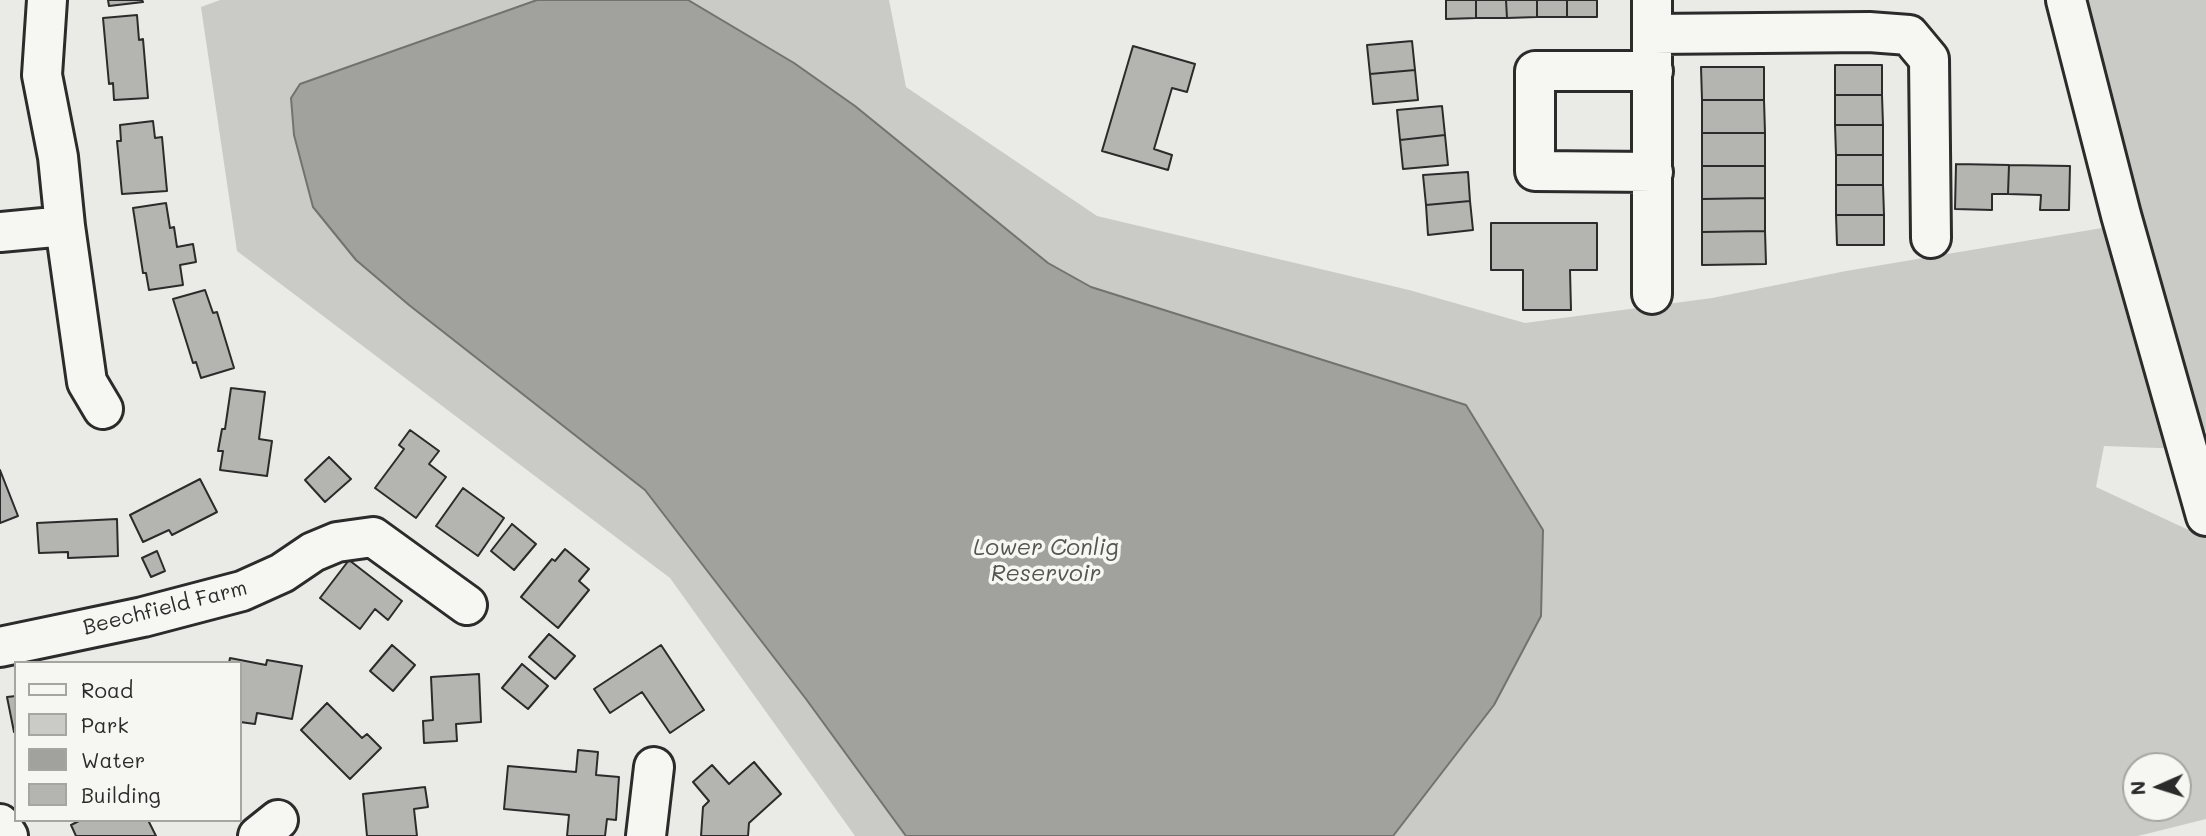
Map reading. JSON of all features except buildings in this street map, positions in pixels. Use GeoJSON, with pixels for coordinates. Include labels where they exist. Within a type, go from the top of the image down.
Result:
{"type":"FeatureCollection","features":[{"type":"Feature","properties":{"kind":"street"},"geometry":{"type":"LineString","coordinates":[[47,0],[42,75],[58,157],[87,382],[103,409]]}},
{"type":"Feature","properties":{"kind":"street"},"geometry":{"type":"LineString","coordinates":[[2066,0],[2122,215],[2206,516]]}},
{"type":"Feature","properties":{"kind":"street"},"geometry":{"type":"LineString","coordinates":[[1653,172],[1535,171],[1535,71],[1652,35],[1869,32],[1909,35],[1929,59],[1931,238]]}},
{"type":"Feature","properties":{"kind":"street"},"geometry":{"type":"LineString","coordinates":[[1652,35],[1652,294]]}},
{"type":"Feature","properties":{"kind":"street"},"geometry":{"type":"LineString","coordinates":[[0,232],[65,226]]}},
{"type":"Feature","properties":{"kind":"street","name":"Beechfield Farm"},"geometry":{"type":"LineString","coordinates":[[0,647],[143,617],[242,591],[282,573],[313,552],[337,542],[373,537],[467,605]]}},
{"type":"Feature","properties":{"kind":"street"},"geometry":{"type":"LineString","coordinates":[[646,836],[654,767]]}},
{"type":"Feature","properties":{"kind":"street"},"geometry":{"type":"LineString","coordinates":[[0,824],[8,836]]}},
{"type":"Feature","properties":{"kind":"green space"},"geometry":{"type":"Polygon","coordinates":[[[220,0],[537,0],[300,84],[313,207],[356,260],[409,305],[645,490],[806,699],[906,836],[855,836],[670,578],[237,251],[201,7],[220,0]]]}},
{"type":"Feature","properties":{"kind":"green space"},"geometry":{"type":"Polygon","coordinates":[[[688,0],[889,0],[906,87],[1097,216],[1409,290],[1525,323],[1712,298],[1846,271],[2114,226],[2079,0],[2206,0],[2206,430],[2186,449],[2104,446],[2096,487],[2206,538],[2206,819],[2138,836],[1393,836],[1494,705],[1467,405],[1091,287],[1048,263],[855,106],[794,63],[688,0]]]}},
{"type":"Feature","properties":{"kind":"water","name":"Lower Conlig Reservoir"},"geometry":{"type":"Polygon","coordinates":[[[537,0],[688,0],[794,63],[855,106],[1048,263],[1091,287],[1466,405],[1543,530],[1541,616],[1494,705],[1393,836],[906,836],[806,699],[645,490],[409,305],[356,260],[313,207],[294,135],[291,98],[300,84],[537,0]]]}}]}
